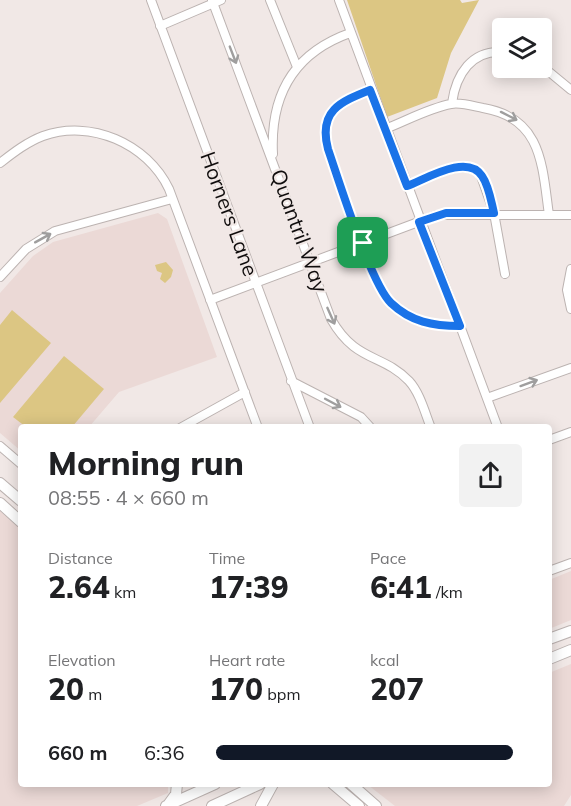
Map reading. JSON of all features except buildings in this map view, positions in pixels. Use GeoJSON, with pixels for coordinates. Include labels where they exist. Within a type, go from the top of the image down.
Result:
{"type":"FeatureCollection","features":[{"type":"Feature","properties":{"kind":"main road"},"geometry":{"type":"LineString","coordinates":[[0,482],[18,492]]}},
{"type":"Feature","properties":{"kind":"main road"},"geometry":{"type":"LineString","coordinates":[[0,482],[18,498]]}},
{"type":"Feature","properties":{"kind":"main road"},"geometry":{"type":"LineString","coordinates":[[0,503],[18,519]]}},
{"type":"Feature","properties":{"kind":"main road"},"geometry":{"type":"LineString","coordinates":[[552,638],[570,634]]}},
{"type":"Feature","properties":{"kind":"main road"},"geometry":{"type":"LineString","coordinates":[[552,658],[571,650]]}},
{"type":"Feature","properties":{"kind":"main road"},"geometry":{"type":"LineString","coordinates":[[167,805],[176,794],[177,787]]}},
{"type":"Feature","properties":{"kind":"main road"},"geometry":{"type":"LineString","coordinates":[[167,805],[207,787]]}},
{"type":"Feature","properties":{"kind":"main road"},"geometry":{"type":"LineString","coordinates":[[212,806],[253,787]]}},
{"type":"Feature","properties":{"kind":"main road"},"geometry":{"type":"LineString","coordinates":[[261,806],[263,798],[271,787]]}},
{"type":"Feature","properties":{"kind":"main road"},"geometry":{"type":"LineString","coordinates":[[336,787],[350,806]]}},
{"type":"Feature","properties":{"kind":"main road"},"geometry":{"type":"LineString","coordinates":[[336,787],[359,806]]}},
{"type":"Feature","properties":{"kind":"main road"},"geometry":{"type":"LineString","coordinates":[[354,787],[376,806]]}},
{"type":"Feature","properties":{"kind":"street","name":"Horners Lane"},"geometry":{"type":"LineString","coordinates":[[151,0],[308,424]]}},
{"type":"Feature","properties":{"kind":"street"},"geometry":{"type":"LineString","coordinates":[[270,0],[297,67]]}},
{"type":"Feature","properties":{"kind":"street"},"geometry":{"type":"LineString","coordinates":[[339,0],[419,222],[487,398],[494,424]]}},
{"type":"Feature","properties":{"kind":"street"},"geometry":{"type":"LineString","coordinates":[[160,26],[215,2]]}},
{"type":"Feature","properties":{"kind":"street","name":"Quantril Way"},"geometry":{"type":"LineString","coordinates":[[215,2],[331,319],[342,338],[354,349],[409,381],[429,424]]}},
{"type":"Feature","properties":{"kind":"street"},"geometry":{"type":"LineString","coordinates":[[274,163],[276,113],[281,95],[297,67],[318,47],[350,33]]}},
{"type":"Feature","properties":{"kind":"street"},"geometry":{"type":"LineString","coordinates":[[452,103],[460,77],[477,56],[492,54]]}},
{"type":"Feature","properties":{"kind":"street"},"geometry":{"type":"LineString","coordinates":[[552,74],[571,90]]}},
{"type":"Feature","properties":{"kind":"street"},"geometry":{"type":"LineString","coordinates":[[370,90],[339,102],[331,113],[325,132],[328,149],[377,281],[391,303],[419,322],[460,326]]}},
{"type":"Feature","properties":{"kind":"street"},"geometry":{"type":"LineString","coordinates":[[385,129],[452,103],[505,113],[525,126],[541,166],[549,215]]}},
{"type":"Feature","properties":{"kind":"street"},"geometry":{"type":"LineString","coordinates":[[0,163],[31,142],[60,131],[74,130],[102,134],[130,146],[151,163],[165,181],[257,424]]}},
{"type":"Feature","properties":{"kind":"street"},"geometry":{"type":"LineString","coordinates":[[407,186],[459,167],[472,168],[480,173],[485,180],[494,213],[505,274]]}},
{"type":"Feature","properties":{"kind":"street"},"geometry":{"type":"LineString","coordinates":[[0,277],[27,249],[55,231],[172,199]]}},
{"type":"Feature","properties":{"kind":"street"},"geometry":{"type":"LineString","coordinates":[[210,300],[446,213],[571,215]]}},
{"type":"Feature","properties":{"kind":"street"},"geometry":{"type":"LineString","coordinates":[[571,269],[567,290],[571,309]]}},
{"type":"Feature","properties":{"kind":"street"},"geometry":{"type":"LineString","coordinates":[[487,398],[571,368]]}},
{"type":"Feature","properties":{"kind":"street"},"geometry":{"type":"LineString","coordinates":[[291,381],[361,417],[367,424]]}},
{"type":"Feature","properties":{"kind":"street"},"geometry":{"type":"LineString","coordinates":[[187,424],[245,392]]}},
{"type":"Feature","properties":{"kind":"street"},"geometry":{"type":"LineString","coordinates":[[552,439],[571,432]]}},
{"type":"Feature","properties":{"kind":"street"},"geometry":{"type":"LineString","coordinates":[[0,446],[18,461]]}},
{"type":"Feature","properties":{"kind":"street"},"geometry":{"type":"LineString","coordinates":[[552,569],[571,562]]}},
{"type":"Feature","properties":{"kind":"shaded area"},"geometry":{"type":"Polygon","coordinates":[[[347,0],[460,0],[462,3],[479,0],[451,53],[437,98],[387,117],[347,0]]]}},
{"type":"Feature","properties":{"kind":"shaded area"},"geometry":{"type":"Polygon","coordinates":[[[158,213],[167,219],[217,357],[119,392],[92,424],[18,424],[18,448],[0,433],[0,293],[33,256],[53,242],[158,213]]]}},
{"type":"Feature","properties":{"kind":"shaded area"},"geometry":{"type":"Polygon","coordinates":[[[166,262],[173,270],[171,277],[165,283],[160,279],[162,273],[157,271],[155,265],[166,262]]]}},
{"type":"Feature","properties":{"kind":"shaded area"},"geometry":{"type":"Polygon","coordinates":[[[12,310],[51,343],[0,403],[0,325],[12,310]]]}},
{"type":"Feature","properties":{"kind":"shaded area"},"geometry":{"type":"Polygon","coordinates":[[[64,356],[104,389],[75,424],[22,424],[13,417],[64,356]]]}},
{"type":"Feature","properties":{"kind":"shaded area"},"geometry":{"type":"Polygon","coordinates":[[[0,510],[18,525],[18,787],[168,787],[168,793],[137,806],[0,806],[0,510]]]}},
{"type":"Feature","properties":{"kind":"shaded area"},"geometry":{"type":"Polygon","coordinates":[[[571,571],[571,620],[552,628],[552,579],[571,571]]]}},
{"type":"Feature","properties":{"kind":"shaded area"},"geometry":{"type":"Polygon","coordinates":[[[571,664],[571,795],[564,806],[395,806],[371,787],[552,787],[552,672],[571,664]]]}},
{"type":"Feature","properties":{"kind":"route"},"geometry":{"type":"LineString","coordinates":[[370,90],[407,186],[459,167],[472,168],[485,180],[494,213],[446,213],[419,222],[460,326],[419,322],[391,303],[377,281],[363,243],[328,149],[325,132],[331,113],[339,102],[370,90]]}}]}
